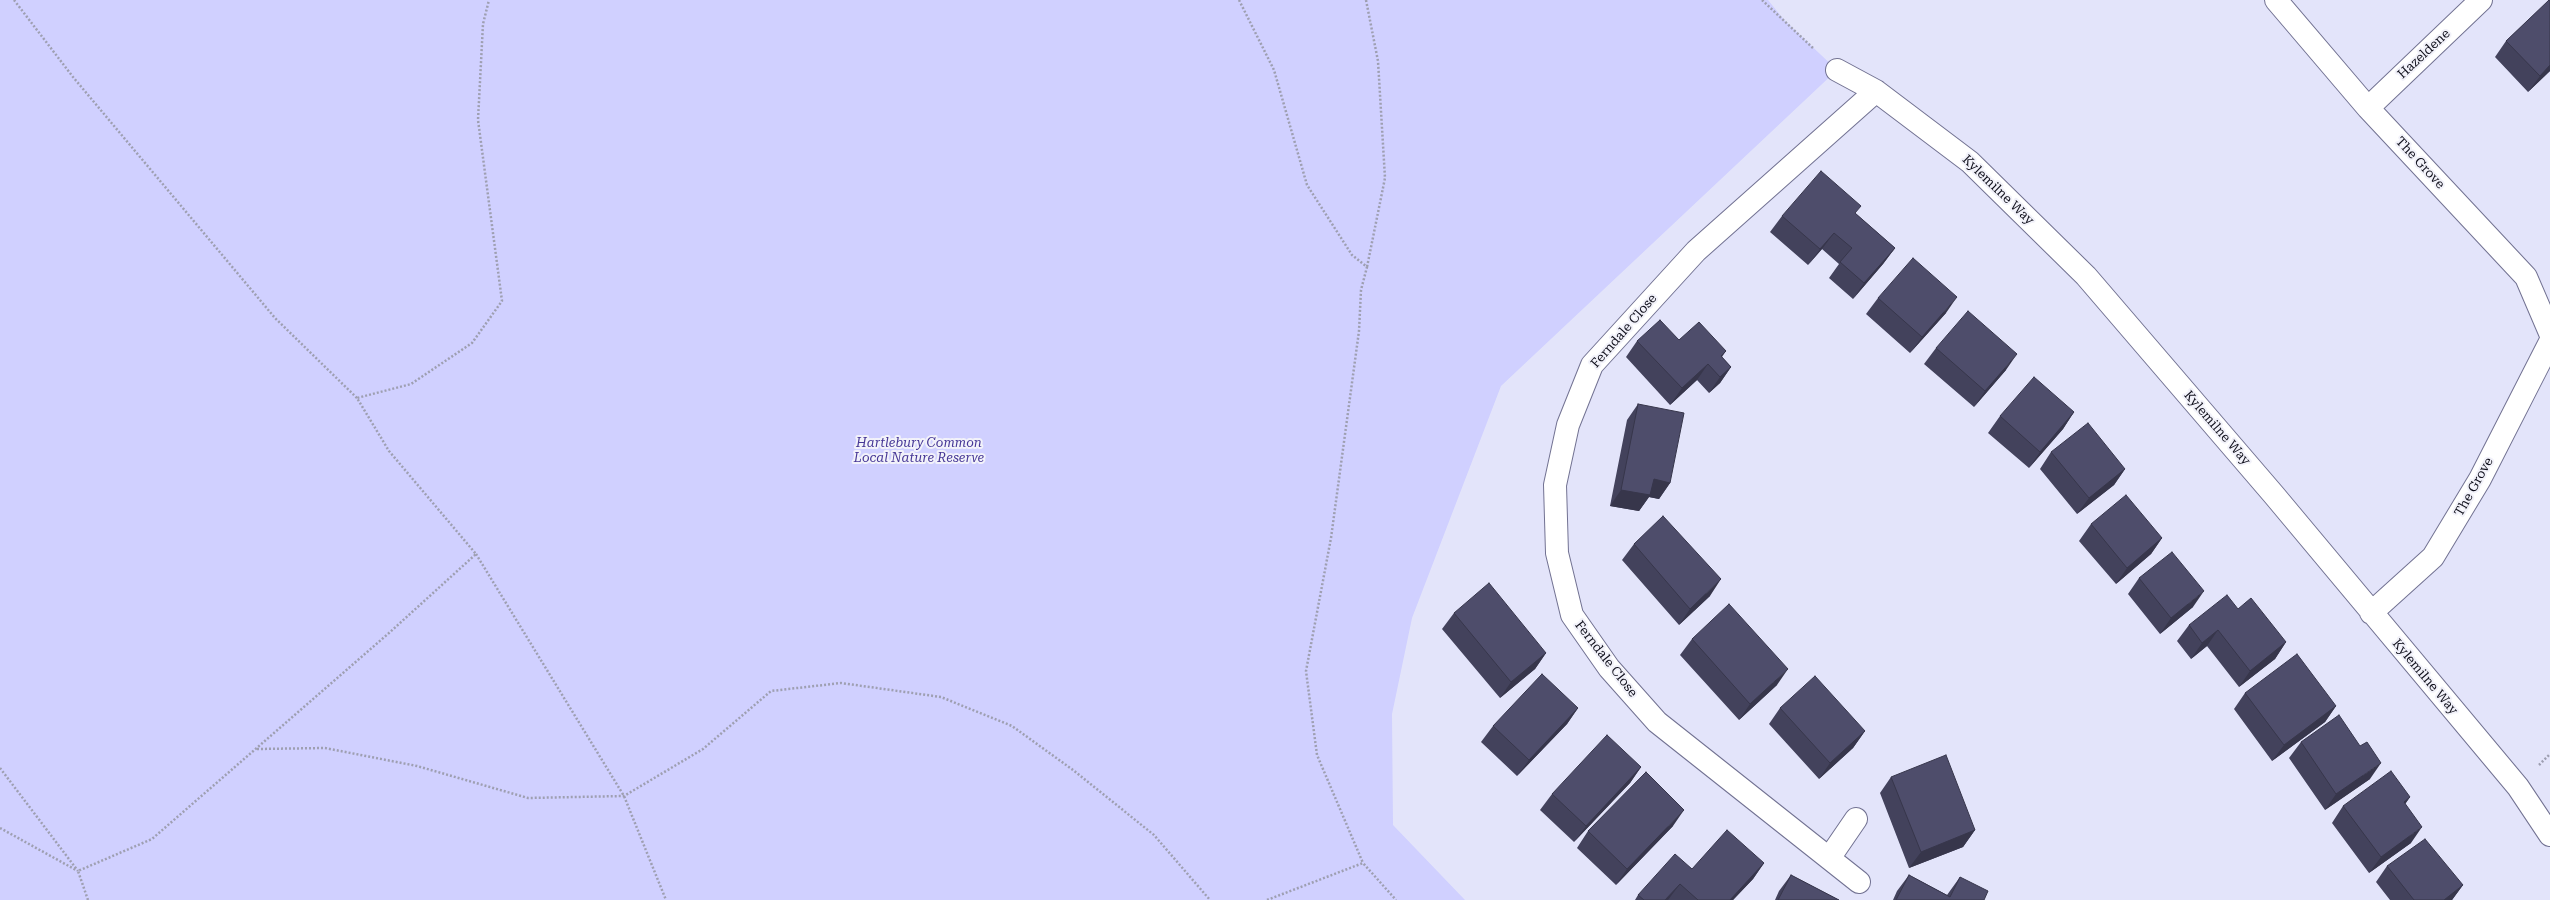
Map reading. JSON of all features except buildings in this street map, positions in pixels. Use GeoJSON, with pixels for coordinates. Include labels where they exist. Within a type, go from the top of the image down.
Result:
{"type":"FeatureCollection","features":[{"type":"Feature","properties":{"kind":"street","name":"The Grove"},"geometry":{"type":"LineString","coordinates":[[2276,0],[2368,108],[2526,277],[2550,333]]}},
{"type":"Feature","properties":{"kind":"street","name":"Hazeldene"},"geometry":{"type":"LineString","coordinates":[[2368,108],[2481,0]]}},
{"type":"Feature","properties":{"kind":"street","name":"Kylemilne Way"},"geometry":{"type":"LineString","coordinates":[[1837,70],[1876,91],[1970,162],[2086,276],[2274,495],[2370,613],[2518,787],[2550,835]]}},
{"type":"Feature","properties":{"kind":"street","name":"Ferndale Close"},"geometry":{"type":"LineString","coordinates":[[1859,882],[1830,857],[1658,722],[1609,668],[1572,615],[1557,553],[1555,485],[1568,425],[1592,365],[1696,252],[1876,91]]}},
{"type":"Feature","properties":{"kind":"street","name":"The Grove"},"geometry":{"type":"LineString","coordinates":[[2370,613],[2433,558],[2480,479],[2550,342]]}},
{"type":"Feature","properties":{"kind":"street"},"geometry":{"type":"LineString","coordinates":[[1830,857],[1856,819]]}},
{"type":"Feature","properties":{"kind":"path"},"geometry":{"type":"LineString","coordinates":[[14,0],[72,77],[275,318],[357,398],[389,451],[476,554],[624,796],[666,900]]}},
{"type":"Feature","properties":{"kind":"path"},"geometry":{"type":"LineString","coordinates":[[357,398],[412,384],[466,348],[472,343],[502,301],[478,120],[483,24],[489,0]]}},
{"type":"Feature","properties":{"kind":"path"},"geometry":{"type":"LineString","coordinates":[[1239,0],[1274,70],[1307,185],[1352,255],[1367,267]]}},
{"type":"Feature","properties":{"kind":"path"},"geometry":{"type":"LineString","coordinates":[[1366,0],[1378,61],[1385,178],[1361,290],[1358,331],[1331,538],[1306,671],[1318,755],[1363,863],[1396,900]]}},
{"type":"Feature","properties":{"kind":"path"},"geometry":{"type":"LineString","coordinates":[[1762,0],[1837,70]]}},
{"type":"Feature","properties":{"kind":"path"},"geometry":{"type":"LineString","coordinates":[[78,871],[152,839],[476,554]]}},
{"type":"Feature","properties":{"kind":"path"},"geometry":{"type":"LineString","coordinates":[[256,749],[325,748],[417,766],[528,798],[624,796],[703,749],[771,691],[841,683],[941,697],[1012,726],[1073,770],[1154,835],[1210,900]]}},
{"type":"Feature","properties":{"kind":"path"},"geometry":{"type":"LineString","coordinates":[[0,768],[78,871],[88,900]]}},
{"type":"Feature","properties":{"kind":"path"},"geometry":{"type":"LineString","coordinates":[[0,828],[78,871]]}},
{"type":"Feature","properties":{"kind":"path"},"geometry":{"type":"LineString","coordinates":[[1267,900],[1363,863]]}},
{"type":"Feature","properties":{"kind":"green space","name":"Hartlebury Common Local Nature Reserve"},"geometry":{"type":"Polygon","coordinates":[[[0,0],[1768,0],[1785,21],[1837,70],[1501,386],[1412,618],[1392,714],[1393,825],[1465,900],[0,900],[0,0]]]}}]}
